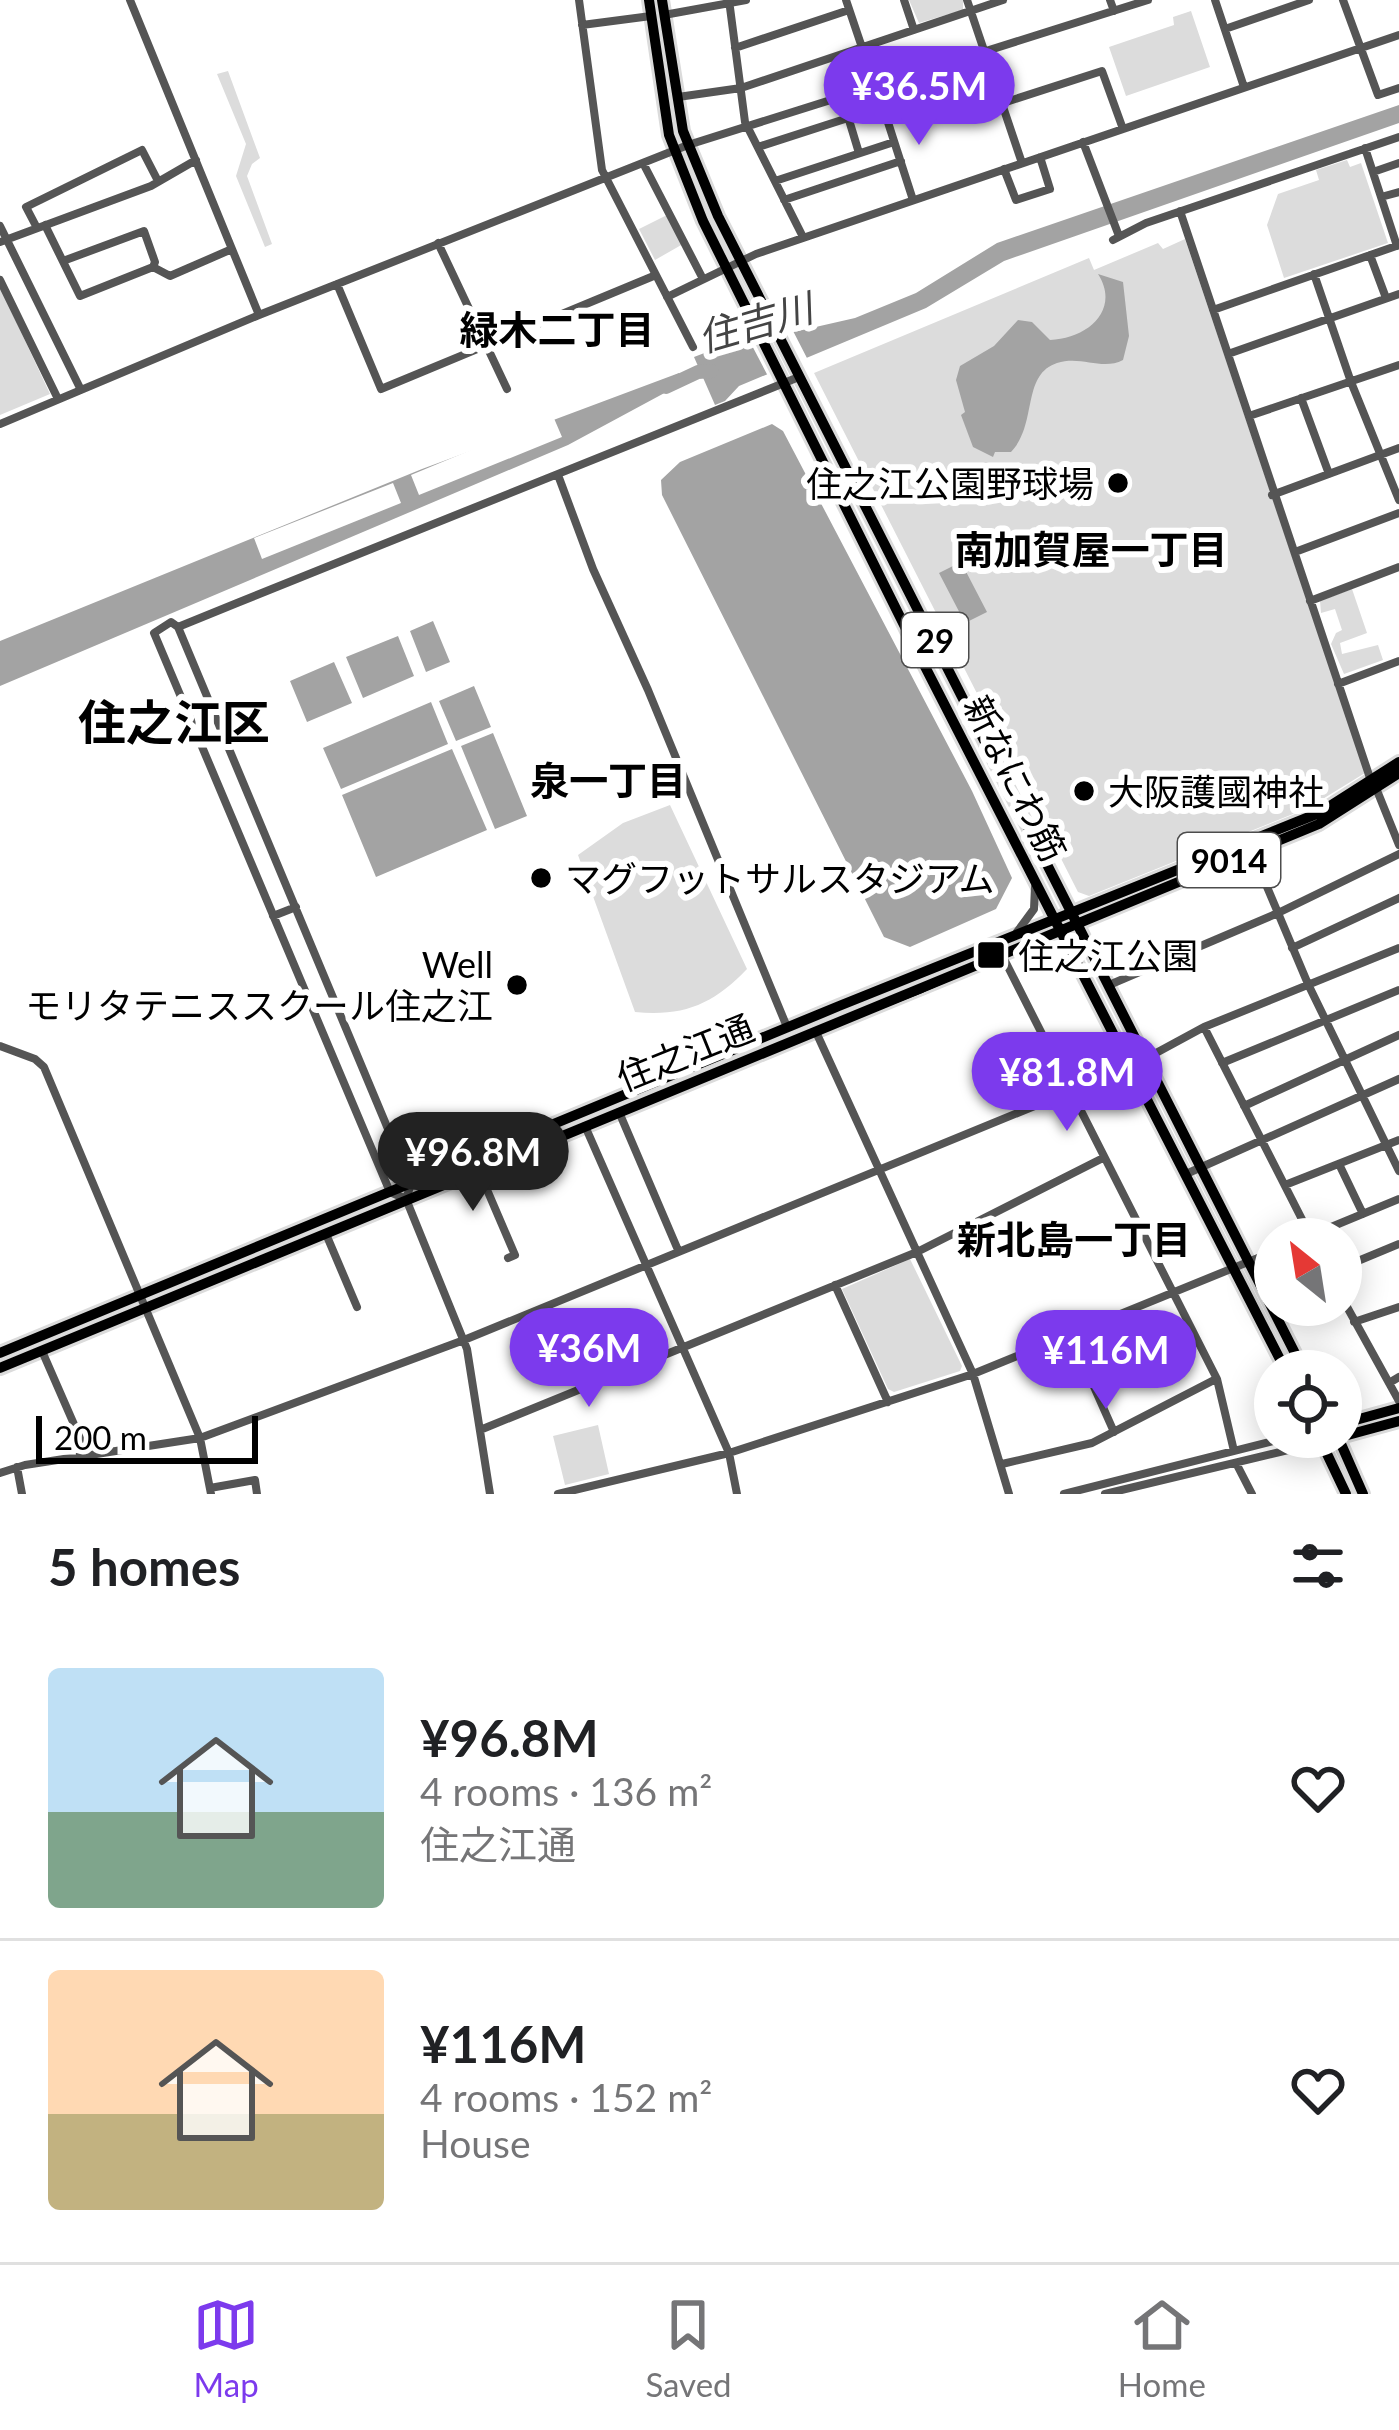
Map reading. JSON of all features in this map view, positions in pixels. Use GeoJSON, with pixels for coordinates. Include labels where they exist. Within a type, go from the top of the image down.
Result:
{"type":"FeatureCollection","features":[{"type":"Feature","properties":{"kind":"main road","name":"新なにわ筋"},"geometry":{"type":"LineString","coordinates":[[649,0],[688,145],[741,260],[1294,1350]]}},
{"type":"Feature","properties":{"kind":"main road","name":"新なにわ筋"},"geometry":{"type":"LineString","coordinates":[[662,0],[657,16],[663,107],[675,150],[727,267],[1276,1350]]}},
{"type":"Feature","properties":{"kind":"main road","name":"9014"},"geometry":{"type":"LineString","coordinates":[[1373,784],[1399,762]]}},
{"type":"Feature","properties":{"kind":"main road","name":"9014"},"geometry":{"type":"LineString","coordinates":[[1057,924],[1250,846],[1399,773]]}},
{"type":"Feature","properties":{"kind":"main road","name":"住之江通"},"geometry":{"type":"LineString","coordinates":[[0,1354],[1012,937],[1057,924]]}},
{"type":"Feature","properties":{"kind":"main road","name":"住之江通"},"geometry":{"type":"LineString","coordinates":[[0,1368],[1003,957],[1057,924]]}},
{"type":"Feature","properties":{"kind":"main road"},"geometry":{"type":"LineString","coordinates":[[1362,1417],[1399,1404]]}},
{"type":"Feature","properties":{"kind":"main road"},"geometry":{"type":"LineString","coordinates":[[1362,1431],[1399,1421]]}},
{"type":"Feature","properties":{"kind":"main road"},"geometry":{"type":"LineString","coordinates":[[1329,1458],[1346,1494]]}},
{"type":"Feature","properties":{"kind":"main road"},"geometry":{"type":"LineString","coordinates":[[1347,1458],[1363,1494]]}},
{"type":"Feature","properties":{"kind":"street"},"geometry":{"type":"LineString","coordinates":[[130,0],[259,315]]}},
{"type":"Feature","properties":{"kind":"street"},"geometry":{"type":"LineString","coordinates":[[578,0],[606,177],[693,347]]}},
{"type":"Feature","properties":{"kind":"street"},"geometry":{"type":"LineString","coordinates":[[582,25],[746,0]]}},
{"type":"Feature","properties":{"kind":"street"},"geometry":{"type":"LineString","coordinates":[[904,0],[914,30]]}},
{"type":"Feature","properties":{"kind":"street"},"geometry":{"type":"LineString","coordinates":[[967,0],[1022,163]]}},
{"type":"Feature","properties":{"kind":"street"},"geometry":{"type":"LineString","coordinates":[[676,98],[741,88],[1003,0]]}},
{"type":"Feature","properties":{"kind":"street"},"geometry":{"type":"LineString","coordinates":[[1110,0],[1114,11]]}},
{"type":"Feature","properties":{"kind":"street"},"geometry":{"type":"LineString","coordinates":[[0,424],[259,315],[688,145],[1148,0]]}},
{"type":"Feature","properties":{"kind":"street"},"geometry":{"type":"LineString","coordinates":[[1215,0],[1244,87]]}},
{"type":"Feature","properties":{"kind":"street"},"geometry":{"type":"LineString","coordinates":[[1225,28],[1309,0]]}},
{"type":"Feature","properties":{"kind":"street"},"geometry":{"type":"LineString","coordinates":[[1343,0],[1378,95],[1399,88]]}},
{"type":"Feature","properties":{"kind":"street"},"geometry":{"type":"LineString","coordinates":[[729,3],[748,127],[803,237]]}},
{"type":"Feature","properties":{"kind":"street"},"geometry":{"type":"LineString","coordinates":[[735,48],[848,5],[875,86]]}},
{"type":"Feature","properties":{"kind":"street"},"geometry":{"type":"LineString","coordinates":[[667,297],[741,260],[803,237],[1399,35]]}},
{"type":"Feature","properties":{"kind":"street"},"geometry":{"type":"LineString","coordinates":[[1003,103],[1102,70],[1123,129]]}},
{"type":"Feature","properties":{"kind":"street"},"geometry":{"type":"LineString","coordinates":[[842,97],[859,153]]}},
{"type":"Feature","properties":{"kind":"street"},"geometry":{"type":"LineString","coordinates":[[884,110],[913,200]]}},
{"type":"Feature","properties":{"kind":"street"},"geometry":{"type":"LineString","coordinates":[[758,147],[848,118]]}},
{"type":"Feature","properties":{"kind":"street"},"geometry":{"type":"LineString","coordinates":[[1083,142],[1117,236],[1399,137]]}},
{"type":"Feature","properties":{"kind":"street"},"geometry":{"type":"LineString","coordinates":[[775,181],[894,142]]}},
{"type":"Feature","properties":{"kind":"street"},"geometry":{"type":"LineString","coordinates":[[1213,310],[1398,245],[1365,148]]}},
{"type":"Feature","properties":{"kind":"street"},"geometry":{"type":"LineString","coordinates":[[158,181],[142,150],[26,207],[63,261],[80,296],[153,267],[170,276],[232,249]]}},
{"type":"Feature","properties":{"kind":"street"},"geometry":{"type":"LineString","coordinates":[[1004,169],[1016,200],[1049,189],[1040,157]]}},
{"type":"Feature","properties":{"kind":"street"},"geometry":{"type":"LineString","coordinates":[[3,240],[158,181],[196,160]]}},
{"type":"Feature","properties":{"kind":"street"},"geometry":{"type":"LineString","coordinates":[[784,200],[901,161]]}},
{"type":"Feature","properties":{"kind":"street"},"geometry":{"type":"LineString","coordinates":[[643,163],[703,279]]}},
{"type":"Feature","properties":{"kind":"street"},"geometry":{"type":"LineString","coordinates":[[1372,172],[1399,163]]}},
{"type":"Feature","properties":{"kind":"street"},"geometry":{"type":"LineString","coordinates":[[1381,197],[1399,192]]}},
{"type":"Feature","properties":{"kind":"street"},"geometry":{"type":"LineString","coordinates":[[1109,985],[1278,913],[1399,849],[1273,495],[1180,211]]}},
{"type":"Feature","properties":{"kind":"street"},"geometry":{"type":"LineString","coordinates":[[0,226],[81,390]]}},
{"type":"Feature","properties":{"kind":"street"},"geometry":{"type":"LineString","coordinates":[[63,261],[144,231],[153,267]]}},
{"type":"Feature","properties":{"kind":"street"},"geometry":{"type":"LineString","coordinates":[[437,243],[507,389]]}},
{"type":"Feature","properties":{"kind":"street"},"geometry":{"type":"LineString","coordinates":[[1370,255],[1386,298]]}},
{"type":"Feature","properties":{"kind":"street"},"geometry":{"type":"LineString","coordinates":[[1314,274],[1399,500]]}},
{"type":"Feature","properties":{"kind":"street"},"geometry":{"type":"LineString","coordinates":[[338,284],[381,389],[656,275]]}},
{"type":"Feature","properties":{"kind":"street"},"geometry":{"type":"LineString","coordinates":[[0,280],[58,399]]}},
{"type":"Feature","properties":{"kind":"street"},"geometry":{"type":"LineString","coordinates":[[1228,354],[1399,294]]}},
{"type":"Feature","properties":{"kind":"street"},"geometry":{"type":"LineString","coordinates":[[1249,416],[1399,365]]}},
{"type":"Feature","properties":{"kind":"street"},"geometry":{"type":"LineString","coordinates":[[178,627],[558,475],[798,372]]}},
{"type":"Feature","properties":{"kind":"street"},"geometry":{"type":"LineString","coordinates":[[1301,398],[1329,474]]}},
{"type":"Feature","properties":{"kind":"street"},"geometry":{"type":"LineString","coordinates":[[1273,495],[1399,448]]}},
{"type":"Feature","properties":{"kind":"street"},"geometry":{"type":"LineString","coordinates":[[558,475],[592,568],[648,690],[788,1029]]}},
{"type":"Feature","properties":{"kind":"street"},"geometry":{"type":"LineString","coordinates":[[1295,552],[1399,513]]}},
{"type":"Feature","properties":{"kind":"street"},"geometry":{"type":"LineString","coordinates":[[1310,601],[1399,567]]}},
{"type":"Feature","properties":{"kind":"street"},"geometry":{"type":"LineString","coordinates":[[406,1199],[390,1192],[154,633],[171,622],[178,627],[411,1184],[406,1199],[464,1340],[490,1494]]}},
{"type":"Feature","properties":{"kind":"street"},"geometry":{"type":"LineString","coordinates":[[1338,684],[1399,661]]}},
{"type":"Feature","properties":{"kind":"street"},"geometry":{"type":"LineString","coordinates":[[1250,846],[1308,984],[1399,1172]]}},
{"type":"Feature","properties":{"kind":"street"},"geometry":{"type":"LineString","coordinates":[[1012,937],[1034,909],[1035,881]]}},
{"type":"Feature","properties":{"kind":"street"},"geometry":{"type":"LineString","coordinates":[[1292,948],[1399,898]]}},
{"type":"Feature","properties":{"kind":"street"},"geometry":{"type":"LineString","coordinates":[[274,916],[296,907]]}},
{"type":"Feature","properties":{"kind":"street"},"geometry":{"type":"LineString","coordinates":[[0,1473],[87,1454],[200,1438],[464,1340],[1132,1066],[1204,1027],[1399,949]]}},
{"type":"Feature","properties":{"kind":"street"},"geometry":{"type":"LineString","coordinates":[[1003,957],[1217,1379],[1234,1451]]}},
{"type":"Feature","properties":{"kind":"street"},"geometry":{"type":"LineString","coordinates":[[1222,1063],[1399,990]]}},
{"type":"Feature","properties":{"kind":"street"},"geometry":{"type":"LineString","coordinates":[[1204,1027],[1299,1218]]}},
{"type":"Feature","properties":{"kind":"street"},"geometry":{"type":"LineString","coordinates":[[815,1031],[973,1374],[1009,1494]]}},
{"type":"Feature","properties":{"kind":"street"},"geometry":{"type":"LineString","coordinates":[[1244,1106],[1399,1035]]}},
{"type":"Feature","properties":{"kind":"street"},"geometry":{"type":"LineString","coordinates":[[0,1046],[44,1067],[200,1438],[211,1491],[255,1480],[257,1494]]}},
{"type":"Feature","properties":{"kind":"street"},"geometry":{"type":"LineString","coordinates":[[1186,1174],[1399,1079]]}},
{"type":"Feature","properties":{"kind":"street"},"geometry":{"type":"LineString","coordinates":[[619,1112],[678,1250]]}},
{"type":"Feature","properties":{"kind":"street"},"geometry":{"type":"LineString","coordinates":[[585,1126],[729,1453],[737,1494]]}},
{"type":"Feature","properties":{"kind":"street"},"geometry":{"type":"LineString","coordinates":[[1285,1185],[1399,1140]]}},
{"type":"Feature","properties":{"kind":"street"},"geometry":{"type":"LineString","coordinates":[[480,1430],[917,1252],[1103,1158]]}},
{"type":"Feature","properties":{"kind":"street"},"geometry":{"type":"LineString","coordinates":[[1339,1164],[1363,1214]]}},
{"type":"Feature","properties":{"kind":"street"},"geometry":{"type":"LineString","coordinates":[[478,1170],[515,1255],[508,1258]]}},
{"type":"Feature","properties":{"kind":"street"},"geometry":{"type":"LineString","coordinates":[[1354,1218],[1399,1199]]}},
{"type":"Feature","properties":{"kind":"street"},"geometry":{"type":"LineString","coordinates":[[326,1233],[357,1307]]}},
{"type":"Feature","properties":{"kind":"street"},"geometry":{"type":"LineString","coordinates":[[1362,1259],[1399,1244]]}},
{"type":"Feature","properties":{"kind":"street"},"geometry":{"type":"LineString","coordinates":[[558,1494],[729,1453],[973,1374],[1254,1259]]}},
{"type":"Feature","properties":{"kind":"street"},"geometry":{"type":"LineString","coordinates":[[835,1285],[889,1402]]}},
{"type":"Feature","properties":{"kind":"street"},"geometry":{"type":"LineString","coordinates":[[1362,1319],[1399,1307]]}},
{"type":"Feature","properties":{"kind":"street"},"geometry":{"type":"LineString","coordinates":[[1356,1326],[1399,1404]]}},
{"type":"Feature","properties":{"kind":"street"},"geometry":{"type":"LineString","coordinates":[[1071,1335],[1114,1432]]}},
{"type":"Feature","properties":{"kind":"street"},"geometry":{"type":"LineString","coordinates":[[41,1350],[87,1454]]}},
{"type":"Feature","properties":{"kind":"street"},"geometry":{"type":"LineString","coordinates":[[1389,1383],[1399,1377]]}},
{"type":"Feature","properties":{"kind":"street"},"geometry":{"type":"LineString","coordinates":[[1002,1465],[1092,1444],[1217,1379]]}},
{"type":"Feature","properties":{"kind":"street"},"geometry":{"type":"LineString","coordinates":[[1064,1494],[1254,1446]]}},
{"type":"Feature","properties":{"kind":"street"},"geometry":{"type":"LineString","coordinates":[[1105,1494],[1254,1458]]}},
{"type":"Feature","properties":{"kind":"street"},"geometry":{"type":"LineString","coordinates":[[1236,1463],[1252,1494]]}},
{"type":"Feature","properties":{"kind":"street"},"geometry":{"type":"LineString","coordinates":[[17,1468],[22,1494]]}},
{"type":"Feature","properties":{"kind":"shaded area"},"geometry":{"type":"Polygon","coordinates":[[[909,0],[963,0],[963,10],[919,23],[909,0]]]}},
{"type":"Feature","properties":{"kind":"shaded area"},"geometry":{"type":"Polygon","coordinates":[[[1191,11],[1210,67],[1126,96],[1109,47],[1174,25],[1173,17],[1191,11]]]}},
{"type":"Feature","properties":{"kind":"shaded area"},"geometry":{"type":"Polygon","coordinates":[[[228,71],[260,158],[247,176],[272,244],[265,247],[236,176],[246,144],[217,74],[228,71]]]}},
{"type":"Feature","properties":{"kind":"shaded area"},"geometry":{"type":"Polygon","coordinates":[[[1399,105],[1399,123],[1004,261],[926,308],[739,386],[715,405],[694,357],[855,318],[916,293],[997,243],[1399,105]]]}},
{"type":"Feature","properties":{"kind":"shaded area"},"geometry":{"type":"Polygon","coordinates":[[[1347,160],[1350,167],[1361,163],[1388,243],[1284,278],[1267,225],[1278,194],[1319,180],[1316,170],[1347,160]]]}},
{"type":"Feature","properties":{"kind":"shaded area"},"geometry":{"type":"Polygon","coordinates":[[[669,214],[683,244],[655,260],[639,229],[669,214]]]}},
{"type":"Feature","properties":{"kind":"shaded area","name":"住之江公園"},"geometry":{"type":"Polygon","coordinates":[[[1185,239],[1365,773],[1308,808],[1089,896],[1078,892],[814,373],[1089,258],[1094,270],[1158,243],[1163,249],[1185,239]]]}},
{"type":"Feature","properties":{"kind":"shaded area"},"geometry":{"type":"Polygon","coordinates":[[[1098,274],[1123,282],[1129,336],[1123,360],[1107,364],[1066,361],[1046,369],[1038,378],[1025,428],[1011,452],[995,452],[993,457],[973,447],[961,415],[965,412],[956,380],[960,366],[994,346],[1018,320],[1032,322],[1050,340],[1088,328],[1103,310],[1104,287],[1098,274]]]}},
{"type":"Feature","properties":{"kind":"shaded area"},"geometry":{"type":"Polygon","coordinates":[[[0,287],[50,394],[0,415],[0,287]]]}},
{"type":"Feature","properties":{"kind":"shaded area"},"geometry":{"type":"Polygon","coordinates":[[[679,373],[683,383],[568,445],[0,686],[0,641],[422,469],[679,373]]]}},
{"type":"Feature","properties":{"kind":"shaded area"},"geometry":{"type":"Polygon","coordinates":[[[772,424],[783,431],[972,791],[1012,878],[996,909],[910,947],[884,937],[662,495],[661,480],[680,462],[772,424]]]}},
{"type":"Feature","properties":{"kind":"shaded area"},"geometry":{"type":"Polygon","coordinates":[[[961,562],[987,612],[965,623],[939,573],[961,562]]]}},
{"type":"Feature","properties":{"kind":"shaded area"},"geometry":{"type":"Polygon","coordinates":[[[1352,589],[1367,633],[1340,643],[1342,654],[1378,645],[1383,660],[1344,674],[1331,644],[1342,630],[1335,609],[1321,613],[1320,601],[1352,589]]]}},
{"type":"Feature","properties":{"kind":"shaded area"},"geometry":{"type":"Polygon","coordinates":[[[433,621],[450,662],[426,672],[410,631],[433,621]]]}},
{"type":"Feature","properties":{"kind":"shaded area"},"geometry":{"type":"Polygon","coordinates":[[[398,636],[414,676],[363,698],[346,657],[398,636]]]}},
{"type":"Feature","properties":{"kind":"shaded area"},"geometry":{"type":"Polygon","coordinates":[[[334,662],[352,703],[307,722],[290,681],[334,662]]]}},
{"type":"Feature","properties":{"kind":"shaded area"},"geometry":{"type":"Polygon","coordinates":[[[474,686],[491,727],[456,741],[439,701],[474,686]]]}},
{"type":"Feature","properties":{"kind":"shaded area"},"geometry":{"type":"Polygon","coordinates":[[[431,702],[448,744],[341,789],[323,748],[431,702]]]}},
{"type":"Feature","properties":{"kind":"shaded area"},"geometry":{"type":"Polygon","coordinates":[[[493,733],[527,816],[495,829],[461,746],[493,733]]]}},
{"type":"Feature","properties":{"kind":"shaded area"},"geometry":{"type":"Polygon","coordinates":[[[452,749],[487,830],[376,877],[342,795],[452,749]]]}},
{"type":"Feature","properties":{"kind":"shaded area"},"geometry":{"type":"Polygon","coordinates":[[[670,805],[747,969],[697,1006],[635,1012],[578,855],[623,823],[670,805]]]}},
{"type":"Feature","properties":{"kind":"shaded area"},"geometry":{"type":"Polygon","coordinates":[[[910,1259],[962,1366],[960,1371],[894,1392],[888,1389],[842,1289],[910,1259]]]}},
{"type":"Feature","properties":{"kind":"shaded area"},"geometry":{"type":"Polygon","coordinates":[[[598,1425],[609,1474],[565,1485],[553,1436],[598,1425]]]}},
{"type":"Feature","properties":{"kind":"pier"},"geometry":{"type":"Polygon","coordinates":[[[791,327],[809,362],[770,380],[747,336],[791,327]]]}},
{"type":"Feature","properties":{"kind":"pier"},"geometry":{"type":"Polygon","coordinates":[[[553,416],[562,437],[419,495],[411,475],[553,416]]]}},
{"type":"Feature","properties":{"kind":"pier"},"geometry":{"type":"Polygon","coordinates":[[[393,483],[401,503],[262,559],[254,538],[393,483]]]}},
{"type":"Feature","properties":{"kind":"waterway","name":"住吉川"},"geometry":{"type":"LineString","coordinates":[[666,387],[698,372],[712,371]]}},
{"type":"Feature","properties":{"kind":"tram line"},"geometry":{"type":"LineString","coordinates":[[0,1365],[1030,944]]}},
{"type":"Feature","properties":{"kind":"place","name":"住之江公園野球場"},"geometry":{"type":"Point","coordinates":[1118,483]}},
{"type":"Feature","properties":{"kind":"place","name":"大阪護國神社"},"geometry":{"type":"Point","coordinates":[1084,791]}},
{"type":"Feature","properties":{"kind":"place","name":"マグフットサルスタジアム"},"geometry":{"type":"Point","coordinates":[541,878]}},
{"type":"Feature","properties":{"kind":"place","name":"住之江公園"},"geometry":{"type":"Point","coordinates":[991,955]}},
{"type":"Feature","properties":{"kind":"place","name":"Well モリタテニススクール住之江"},"geometry":{"type":"Point","coordinates":[517,985]}},
{"type":"Feature","properties":{"kind":"district","name":"緑木二丁目"},"geometry":{"type":"Point","coordinates":[557,329]}},
{"type":"Feature","properties":{"kind":"district","name":"南加賀屋一丁目"},"geometry":{"type":"Point","coordinates":[1091,549]}},
{"type":"Feature","properties":{"kind":"district","name":"住之江区"},"geometry":{"type":"Point","coordinates":[174,721]}},
{"type":"Feature","properties":{"kind":"district","name":"泉一丁目"},"geometry":{"type":"Point","coordinates":[608,780]}},
{"type":"Feature","properties":{"kind":"district","name":"新北島一丁目"},"geometry":{"type":"Point","coordinates":[1074,1239]}}]}
